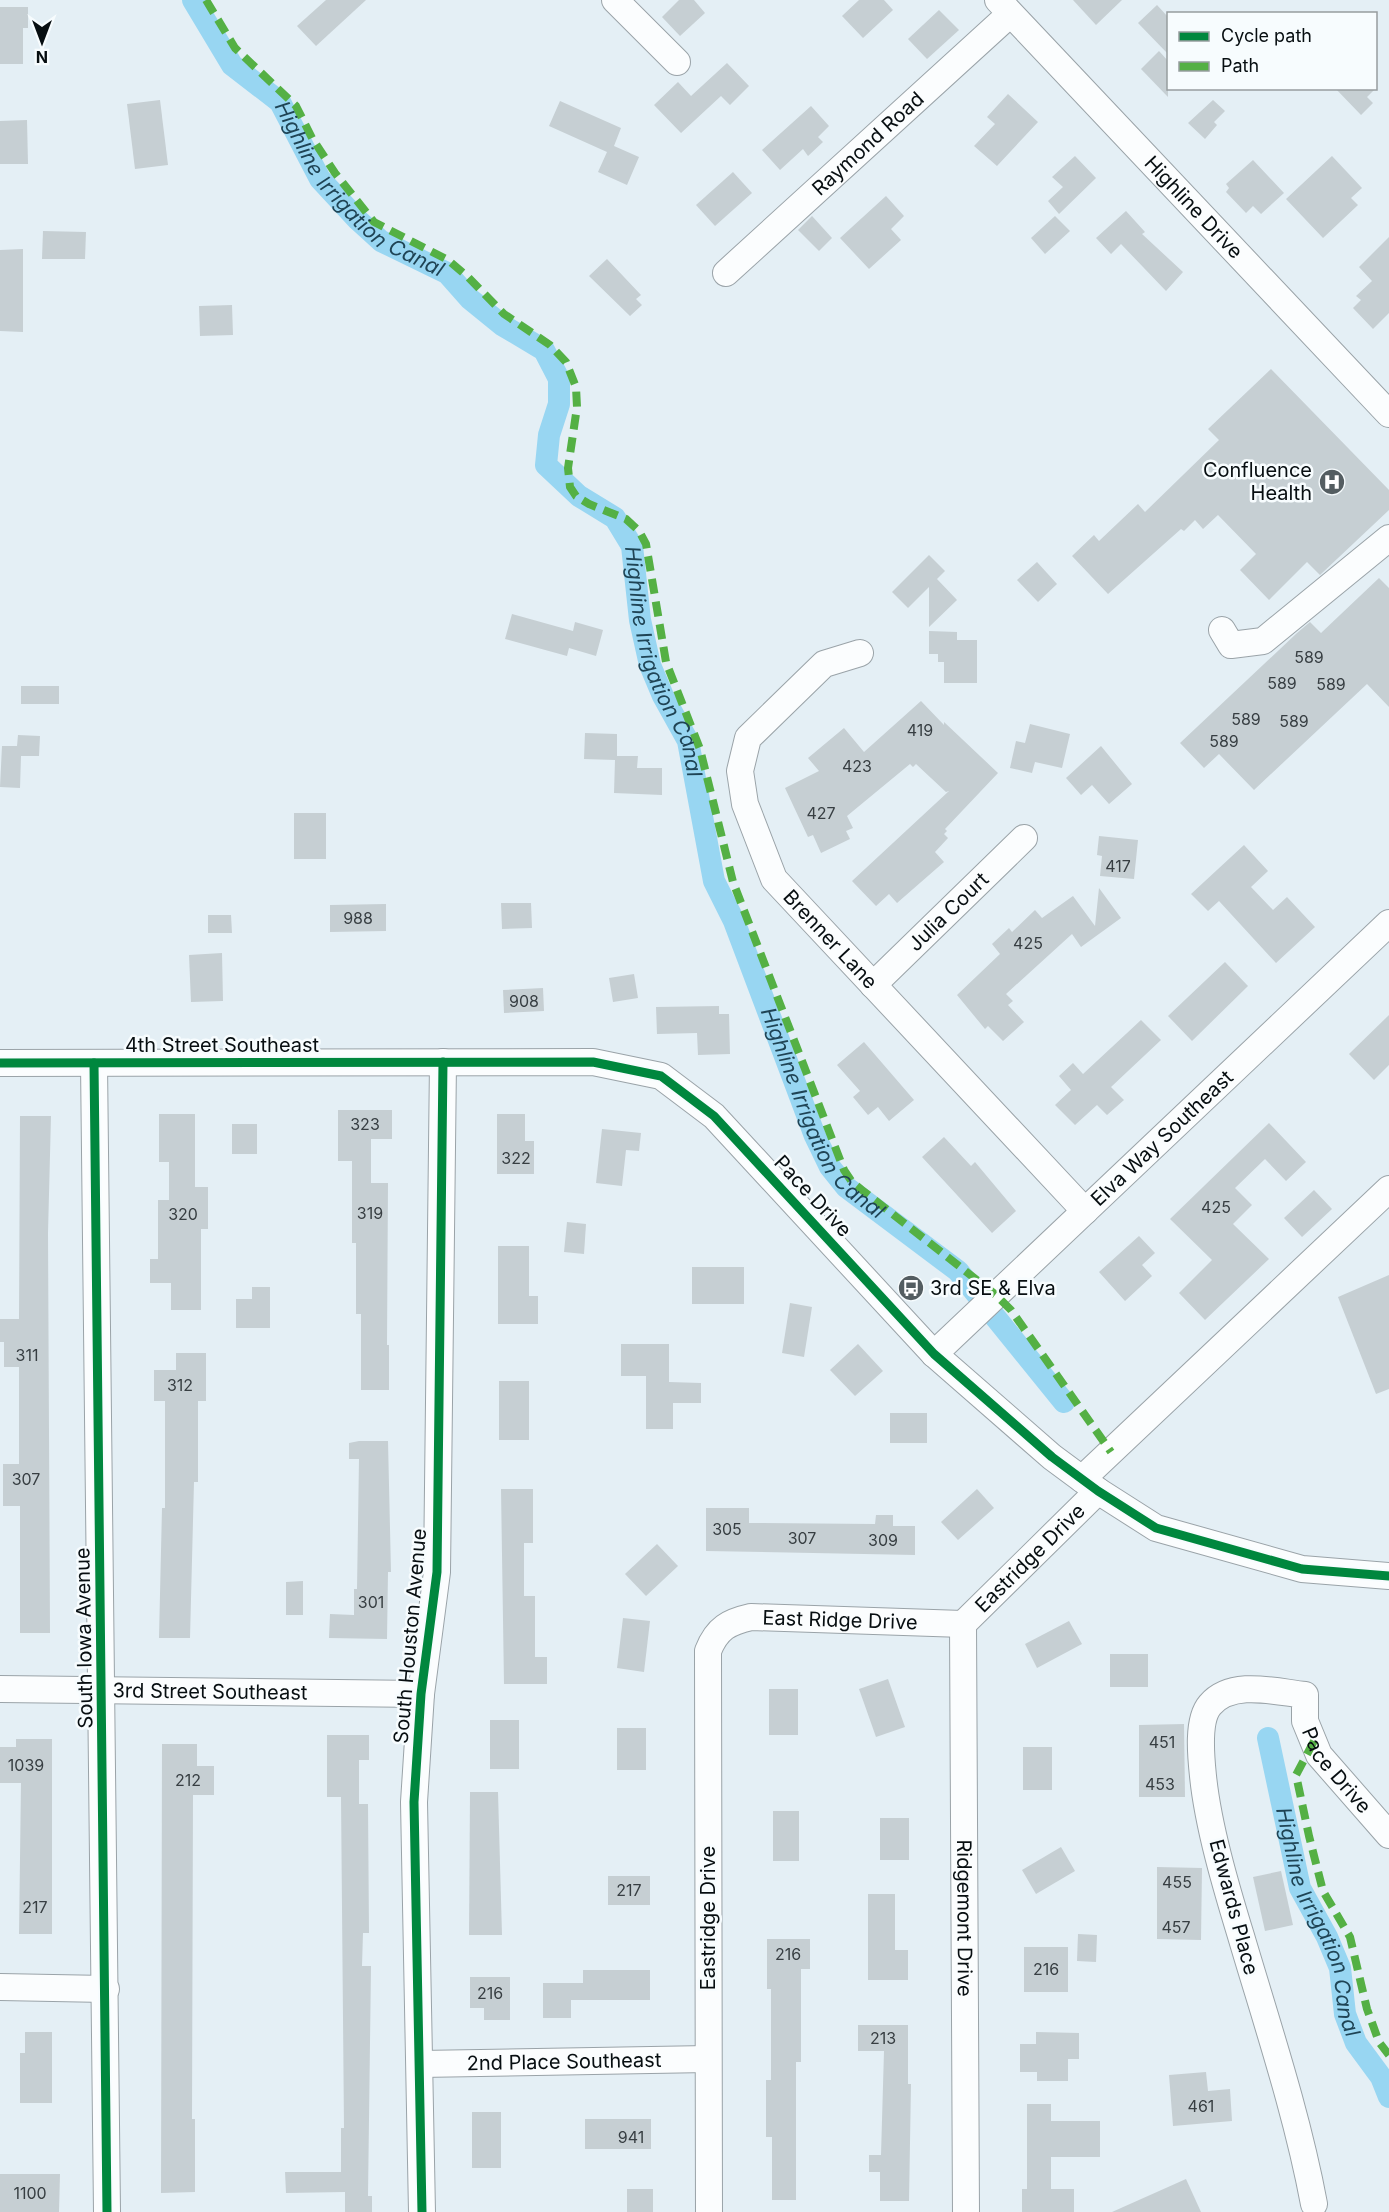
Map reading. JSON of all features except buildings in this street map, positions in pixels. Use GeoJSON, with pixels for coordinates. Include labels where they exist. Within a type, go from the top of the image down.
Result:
{"type":"FeatureCollection","features":[{"type":"Feature","properties":{"kind":"street"},"geometry":{"type":"LineString","coordinates":[[615,0],[677,62]]}},
{"type":"Feature","properties":{"kind":"street","name":"Raymond Road"},"geometry":{"type":"LineString","coordinates":[[726,273],[1004,7]]}},
{"type":"Feature","properties":{"kind":"street","name":"Highline Drive"},"geometry":{"type":"LineString","coordinates":[[1004,7],[1386,405]]}},
{"type":"Feature","properties":{"kind":"street"},"geometry":{"type":"LineString","coordinates":[[1222,630],[1231,645],[1263,641],[1389,538]]}},
{"type":"Feature","properties":{"kind":"street","name":"Brenner Lane"},"geometry":{"type":"LineString","coordinates":[[860,653],[824,664],[748,738],[740,771],[745,804],[774,879],[1085,1210]]}},
{"type":"Feature","properties":{"kind":"street","name":"Julia Court"},"geometry":{"type":"LineString","coordinates":[[873,985],[1024,838]]}},
{"type":"Feature","properties":{"kind":"street","name":"Elva Way Southeast"},"geometry":{"type":"LineString","coordinates":[[934,1354],[1389,923]]}},
{"type":"Feature","properties":{"kind":"street","name":"4th Street Southeast"},"geometry":{"type":"LineString","coordinates":[[0,1063],[443,1062]]}},
{"type":"Feature","properties":{"kind":"street","name":"Pace Drive"},"geometry":{"type":"LineString","coordinates":[[443,1062],[594,1062],[661,1076],[714,1116],[934,1354],[1052,1457],[1090,1485]]}},
{"type":"Feature","properties":{"kind":"street","name":"South Houston Avenue"},"geometry":{"type":"LineString","coordinates":[[422,2212],[414,1802],[421,1694],[437,1572],[443,1062]]}},
{"type":"Feature","properties":{"kind":"street","name":"South Iowa Avenue"},"geometry":{"type":"LineString","coordinates":[[94,1063],[106,1989],[106,2212]]}},
{"type":"Feature","properties":{"kind":"street","name":"Eastridge Drive"},"geometry":{"type":"LineString","coordinates":[[963,1624],[1090,1485],[1389,1189]]}},
{"type":"Feature","properties":{"kind":"street"},"geometry":{"type":"LineString","coordinates":[[1090,1485],[1156,1528],[1302,1569],[1389,1576]]}},
{"type":"Feature","properties":{"kind":"street","name":"East Ridge Drive"},"geometry":{"type":"LineString","coordinates":[[722,1629],[730,1621],[751,1617],[963,1624]]}},
{"type":"Feature","properties":{"kind":"street","name":"Ridgemont Drive"},"geometry":{"type":"LineString","coordinates":[[963,1624],[966,2212]]}},
{"type":"Feature","properties":{"kind":"street","name":"Eastridge Drive"},"geometry":{"type":"LineString","coordinates":[[709,2212],[708,1651],[714,1636],[722,1629]]}},
{"type":"Feature","properties":{"kind":"street","name":"3rd Street Southeast"},"geometry":{"type":"LineString","coordinates":[[0,1689],[421,1694]]}},
{"type":"Feature","properties":{"kind":"street","name":"Edwards Place"},"geometry":{"type":"LineString","coordinates":[[1305,1695],[1235,1689],[1211,1703],[1203,1722],[1203,1776],[1228,1893],[1296,2127],[1314,2204]]}},
{"type":"Feature","properties":{"kind":"street","name":"Pace Drive"},"geometry":{"type":"LineString","coordinates":[[1305,1695],[1305,1721],[1319,1755],[1389,1835]]}},
{"type":"Feature","properties":{"kind":"street"},"geometry":{"type":"LineString","coordinates":[[0,1987],[106,1989]]}},
{"type":"Feature","properties":{"kind":"street","name":"2nd Place Southeast"},"geometry":{"type":"LineString","coordinates":[[420,2064],[708,2059]]}},
{"type":"Feature","properties":{"kind":"waterway","name":"Highline Irrigation Canal"},"geometry":{"type":"LineString","coordinates":[[193,0],[232,65],[280,102],[320,179],[358,220],[381,241],[447,273],[470,299],[502,325],[544,350],[559,379],[559,404],[549,435],[546,465],[579,496],[615,518],[632,546],[640,620],[650,665],[663,696],[688,741],[714,881],[734,921],[815,1136],[830,1167],[846,1187],[958,1271],[1064,1402]]}},
{"type":"Feature","properties":{"kind":"waterway","name":"Highline Irrigation Canal"},"geometry":{"type":"LineString","coordinates":[[1268,1738],[1300,1888],[1327,1937],[1340,1968],[1345,2014],[1356,2043],[1381,2077],[1389,2097]]}},
{"type":"Feature","properties":{"kind":"marked path"},"geometry":{"type":"LineString","coordinates":[[206,0],[235,48],[296,106],[312,138],[335,173],[374,222],[448,260],[504,314],[550,345],[566,362],[576,387],[577,407],[568,468],[570,487],[576,496],[589,504],[626,519],[639,531],[646,544],[666,662],[700,749],[733,882],[844,1170],[852,1182],[996,1295],[1011,1310],[1111,1452]]}},
{"type":"Feature","properties":{"kind":"marked path"},"geometry":{"type":"LineString","coordinates":[[1314,1741],[1296,1775],[1309,1836],[1323,1891],[1350,1937],[1367,2009],[1379,2042],[1389,2055]]}},
{"type":"Feature","properties":{"kind":"cycle path"},"geometry":{"type":"LineString","coordinates":[[422,2212],[414,1802],[421,1694],[437,1572],[443,1062]]}},
{"type":"Feature","properties":{"kind":"cycle path"},"geometry":{"type":"LineString","coordinates":[[0,1063],[593,1062],[661,1076],[714,1116],[934,1354],[1052,1457],[1098,1491],[1156,1528],[1302,1569],[1389,1576]]}},
{"type":"Feature","properties":{"kind":"cycle path"},"geometry":{"type":"LineString","coordinates":[[94,1063],[107,2212]]}},
{"type":"Feature","properties":{"kind":"place","name":"Confluence Health"},"geometry":{"type":"Point","coordinates":[1332,482]}},
{"type":"Feature","properties":{"kind":"place","name":"3rd SE & Elva"},"geometry":{"type":"Point","coordinates":[911,1288]}}]}
